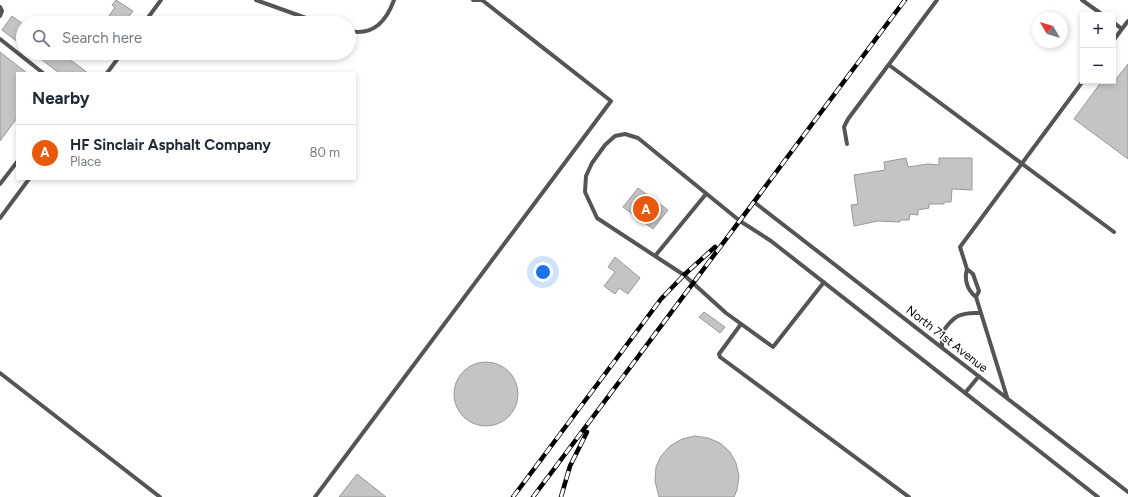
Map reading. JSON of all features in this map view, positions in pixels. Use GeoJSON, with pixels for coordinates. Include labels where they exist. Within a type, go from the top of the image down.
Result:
{"type":"FeatureCollection","features":[{"type":"Feature","properties":{"kind":"lane"},"geometry":{"type":"LineString","coordinates":[[149,16],[161,0]]}},
{"type":"Feature","properties":{"kind":"lane"},"geometry":{"type":"LineString","coordinates":[[256,0],[301,16]]}},
{"type":"Feature","properties":{"kind":"lane"},"geometry":{"type":"LineString","coordinates":[[356,33],[360,34],[371,31],[385,18],[394,0]]}},
{"type":"Feature","properties":{"kind":"lane"},"geometry":{"type":"LineString","coordinates":[[315,497],[611,101],[482,0],[473,0]]}},
{"type":"Feature","properties":{"kind":"lane"},"geometry":{"type":"LineString","coordinates":[[847,144],[844,127],[848,119],[937,0]]}},
{"type":"Feature","properties":{"kind":"lane"},"geometry":{"type":"LineString","coordinates":[[1082,0],[1099,12]]}},
{"type":"Feature","properties":{"kind":"lane"},"geometry":{"type":"LineString","coordinates":[[0,7],[2,10],[0,16]]}},
{"type":"Feature","properties":{"kind":"lane"},"geometry":{"type":"LineString","coordinates":[[1116,37],[1128,20]]}},
{"type":"Feature","properties":{"kind":"lane"},"geometry":{"type":"LineString","coordinates":[[1116,24],[1122,29]]}},
{"type":"Feature","properties":{"kind":"lane"},"geometry":{"type":"LineString","coordinates":[[0,38],[16,51]]}},
{"type":"Feature","properties":{"kind":"lane"},"geometry":{"type":"LineString","coordinates":[[27,60],[42,72]]}},
{"type":"Feature","properties":{"kind":"lane"},"geometry":{"type":"LineString","coordinates":[[108,72],[117,60]]}},
{"type":"Feature","properties":{"kind":"lane"},"geometry":{"type":"LineString","coordinates":[[889,65],[1114,232]]}},
{"type":"Feature","properties":{"kind":"lane"},"geometry":{"type":"LineString","coordinates":[[1007,398],[976,297],[970,292],[965,277],[967,269],[960,247],[1081,84]]}},
{"type":"Feature","properties":{"kind":"lane"},"geometry":{"type":"LineString","coordinates":[[824,282],[773,347],[702,293],[684,275],[598,218],[593,211],[585,192],[586,176],[592,163],[605,145],[615,136],[625,134],[638,138],[706,194],[771,241],[824,282],[1098,497]]}},
{"type":"Feature","properties":{"kind":"lane"},"geometry":{"type":"LineString","coordinates":[[0,184],[16,163]]}},
{"type":"Feature","properties":{"kind":"lane"},"geometry":{"type":"LineString","coordinates":[[0,218],[28,180]]}},
{"type":"Feature","properties":{"kind":"lane"},"geometry":{"type":"LineString","coordinates":[[655,256],[706,194]]}},
{"type":"Feature","properties":{"kind":"lane","name":"North 71st Avenue"},"geometry":{"type":"LineString","coordinates":[[754,202],[1128,492]]}},
{"type":"Feature","properties":{"kind":"lane"},"geometry":{"type":"LineString","coordinates":[[967,269],[973,274],[979,291],[976,297]]}},
{"type":"Feature","properties":{"kind":"lane"},"geometry":{"type":"LineString","coordinates":[[942,348],[942,333],[954,318],[967,313],[980,313]]}},
{"type":"Feature","properties":{"kind":"lane"},"geometry":{"type":"LineString","coordinates":[[741,324],[722,349],[719,354],[720,357],[909,497]]}},
{"type":"Feature","properties":{"kind":"lane"},"geometry":{"type":"LineString","coordinates":[[0,373],[160,497]]}},
{"type":"Feature","properties":{"kind":"lane"},"geometry":{"type":"LineString","coordinates":[[965,393],[979,376]]}},
{"type":"Feature","properties":{"kind":"building"},"geometry":{"type":"Polygon","coordinates":[[[116,0],[133,11],[129,16],[109,16],[115,7],[112,5],[116,0]]]}},
{"type":"Feature","properties":{"kind":"building"},"geometry":{"type":"Polygon","coordinates":[[[12,16],[16,19],[16,41],[2,30],[12,16]]]}},
{"type":"Feature","properties":{"kind":"building"},"geometry":{"type":"Polygon","coordinates":[[[0,52],[26,72],[16,72],[16,119],[0,141],[0,52]]]}},
{"type":"Feature","properties":{"kind":"building"},"geometry":{"type":"Polygon","coordinates":[[[42,60],[70,60],[87,72],[58,72],[42,60]]]}},
{"type":"Feature","properties":{"kind":"building"},"geometry":{"type":"Polygon","coordinates":[[[1128,64],[1128,159],[1074,119],[1100,84],[1116,84],[1116,79],[1128,64]]]}},
{"type":"Feature","properties":{"kind":"building"},"geometry":{"type":"Polygon","coordinates":[[[906,158],[908,167],[928,164],[939,165],[939,158],[972,158],[972,190],[952,189],[951,202],[944,202],[944,204],[929,204],[929,208],[918,210],[918,215],[910,214],[909,220],[900,220],[900,222],[878,221],[854,226],[851,205],[858,204],[854,175],[885,170],[884,162],[906,158]]]}},
{"type":"Feature","properties":{"kind":"building"},"geometry":{"type":"Polygon","coordinates":[[[638,188],[668,210],[653,229],[623,207],[638,188]]]}},
{"type":"Feature","properties":{"kind":"building"},"geometry":{"type":"Polygon","coordinates":[[[615,257],[640,278],[628,294],[619,288],[615,294],[604,286],[615,272],[608,267],[615,257]]]}},
{"type":"Feature","properties":{"kind":"building"},"geometry":{"type":"Polygon","coordinates":[[[704,312],[725,327],[720,333],[699,317],[704,312]]]}},
{"type":"Feature","properties":{"kind":"building"},"geometry":{"type":"Polygon","coordinates":[[[486,362],[504,367],[509,371],[513,376],[518,394],[513,412],[509,417],[504,421],[486,426],[468,421],[463,417],[459,412],[454,394],[459,376],[463,371],[468,367],[486,362]]]}},
{"type":"Feature","properties":{"kind":"building"},"geometry":{"type":"Polygon","coordinates":[[[695,436],[708,438],[720,443],[730,452],[736,463],[739,476],[737,490],[734,497],[659,497],[655,481],[656,467],[661,456],[670,446],[682,439],[695,436]]]}},
{"type":"Feature","properties":{"kind":"building"},"geometry":{"type":"Polygon","coordinates":[[[357,474],[386,497],[339,497],[357,474]]]}},
{"type":"Feature","properties":{"kind":"railway"},"geometry":{"type":"LineString","coordinates":[[533,497],[905,0]]}},
{"type":"Feature","properties":{"kind":"railway"},"geometry":{"type":"LineString","coordinates":[[513,497],[661,299],[684,275],[715,247]]}},
{"type":"Feature","properties":{"kind":"railway"},"geometry":{"type":"LineString","coordinates":[[561,497],[570,466],[587,432]]}},
{"type":"Feature","properties":{"kind":"place","name":"HF Sinclair Asphalt Company"},"geometry":{"type":"Point","coordinates":[646,209]}}]}
